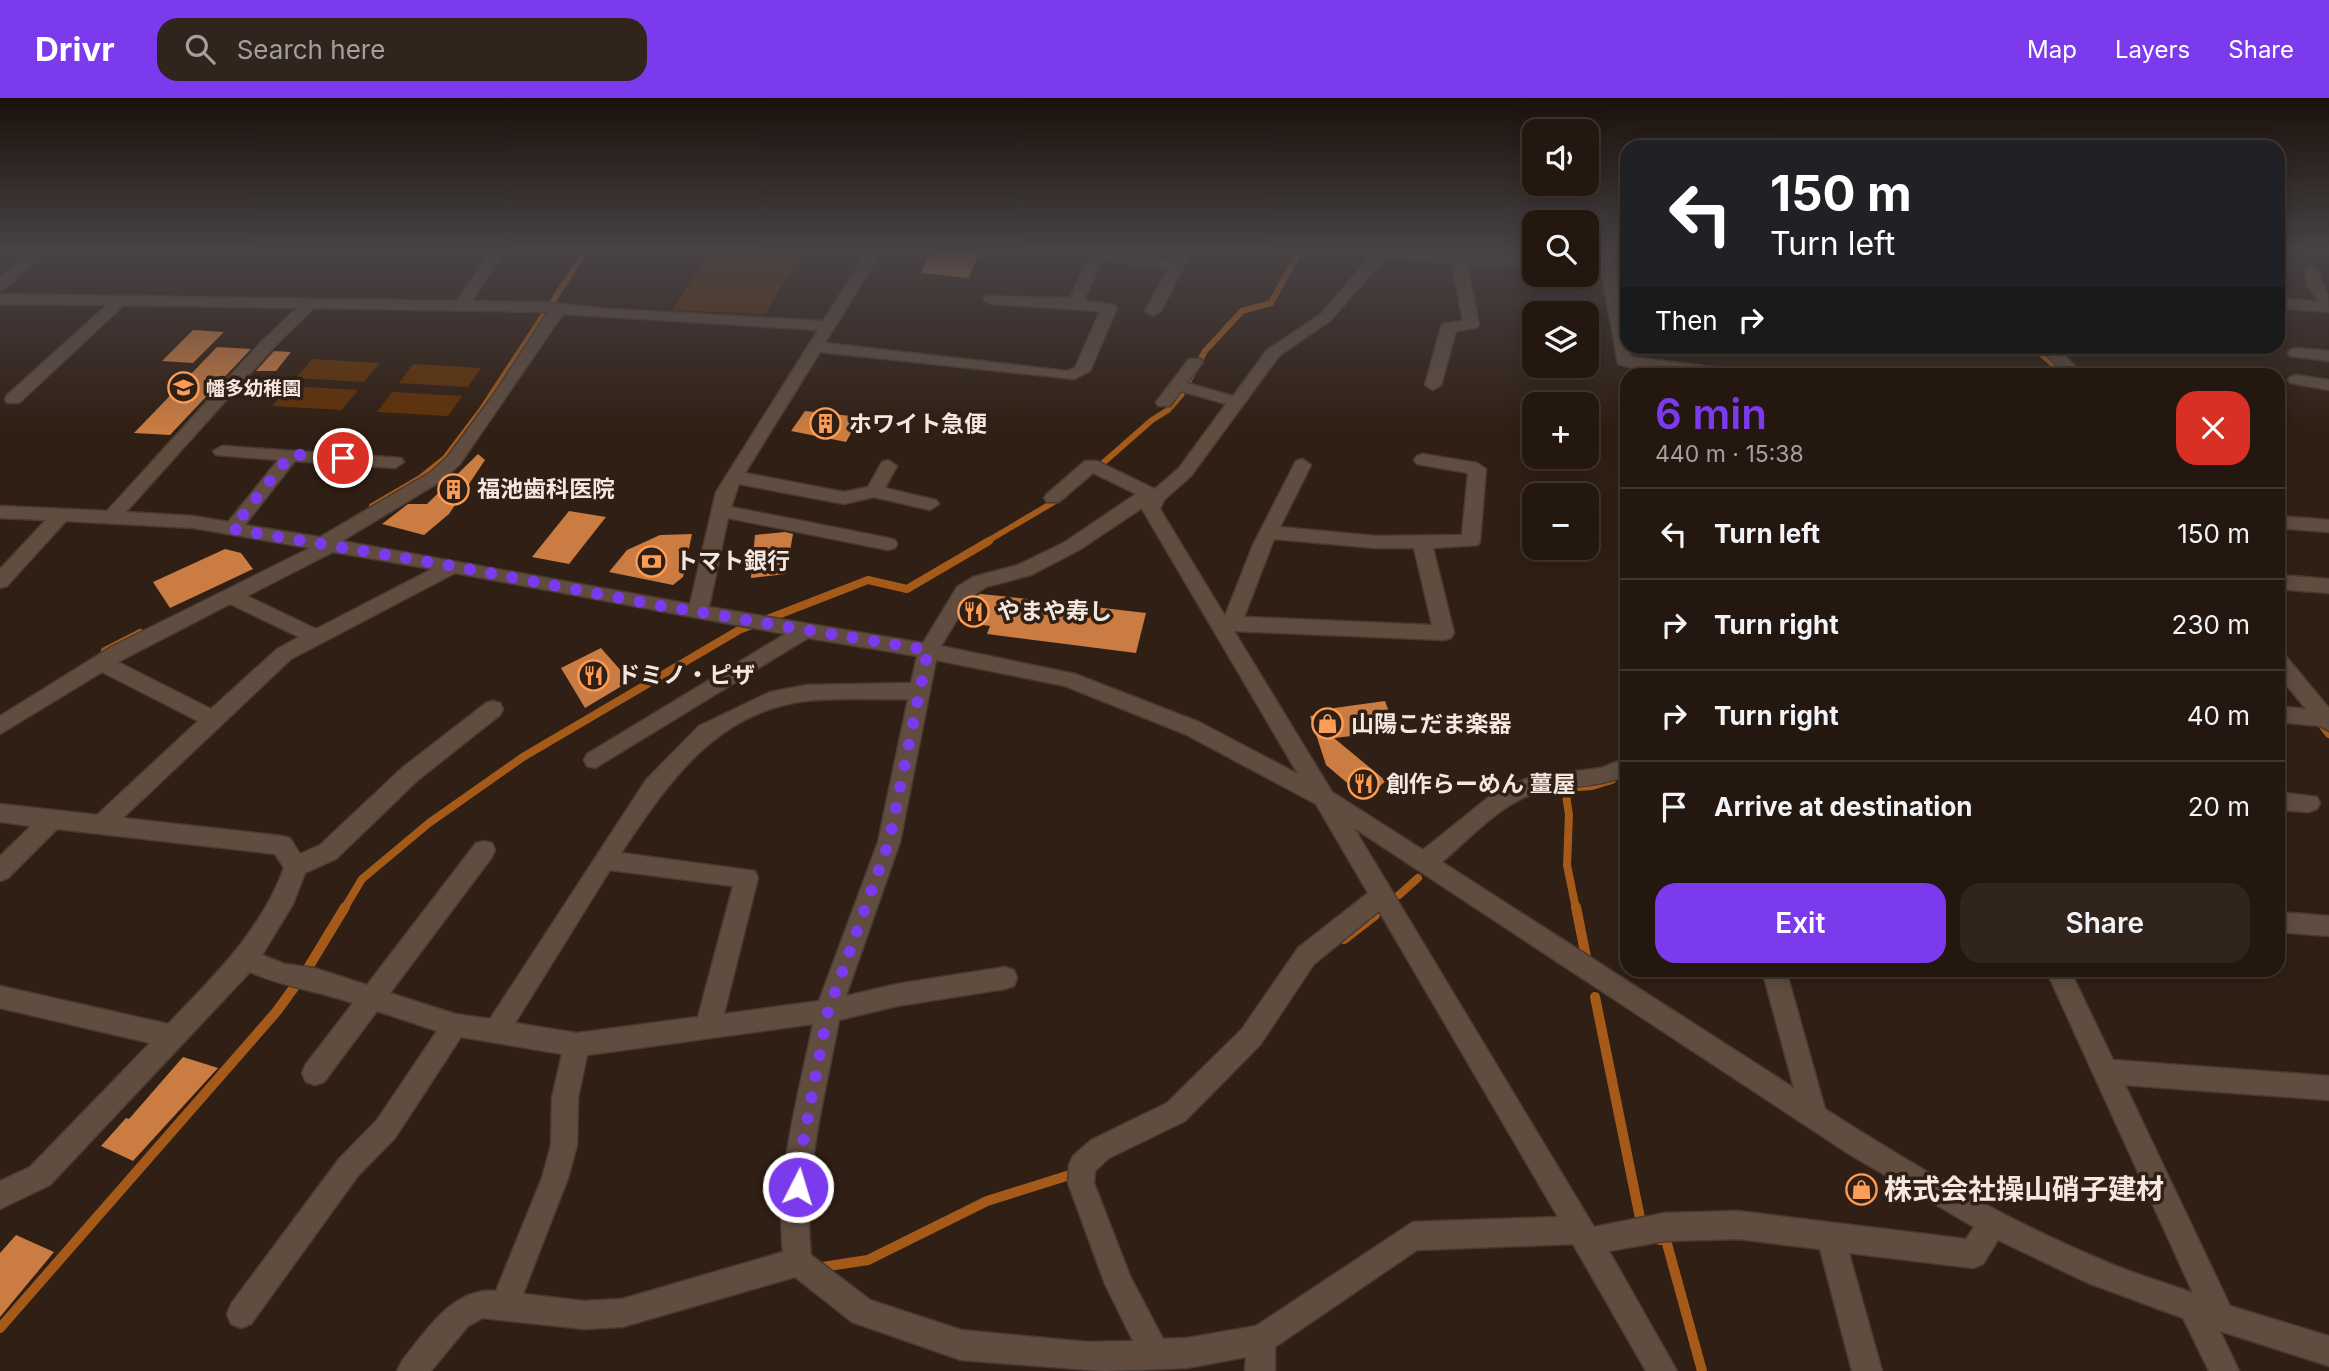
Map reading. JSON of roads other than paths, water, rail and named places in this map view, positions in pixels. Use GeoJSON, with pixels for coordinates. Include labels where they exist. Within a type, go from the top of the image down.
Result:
{"type":"FeatureCollection","features":[{"type":"Feature","properties":{"kind":"street"},"geometry":{"type":"LineString","coordinates":[[13,400],[109,311]]}},
{"type":"Feature","properties":{"kind":"street"},"geometry":{"type":"LineString","coordinates":[[113,516],[268,344],[302,311]]}},
{"type":"Feature","properties":{"kind":"street"},"geometry":{"type":"LineString","coordinates":[[0,726],[102,662],[230,596],[438,476],[454,460],[500,397],[549,311]]}},
{"type":"Feature","properties":{"kind":"street"},"geometry":{"type":"LineString","coordinates":[[604,311],[829,326]]}},
{"type":"Feature","properties":{"kind":"street"},"geometry":{"type":"LineString","coordinates":[[698,611],[725,492],[838,311]]}},
{"type":"Feature","properties":{"kind":"street"},"geometry":{"type":"LineString","coordinates":[[816,346],[1068,376],[1082,371],[1108,311]]}},
{"type":"Feature","properties":{"kind":"street"},"geometry":{"type":"LineString","coordinates":[[1331,311],[1273,354],[1185,472],[1072,546],[1024,570],[981,582],[964,592],[928,650],[889,842],[828,1011],[799,1163],[795,1236],[798,1262],[862,1312],[961,1345],[1088,1357],[1187,1353],[1261,1340],[1413,1236],[1583,1236],[1665,1227],[1738,1225],[1973,1254],[1993,1223]]}},
{"type":"Feature","properties":{"kind":"street"},"geometry":{"type":"LineString","coordinates":[[1433,385],[1449,327],[1471,325],[1468,311]]}},
{"type":"Feature","properties":{"kind":"street"},"geometry":{"type":"LineString","coordinates":[[1615,311],[1620,338]]}},
{"type":"Feature","properties":{"kind":"street"},"geometry":{"type":"LineString","coordinates":[[2295,353],[2329,356]]}},
{"type":"Feature","properties":{"kind":"street"},"geometry":{"type":"LineString","coordinates":[[1623,354],[1624,361],[1647,368]]}},
{"type":"Feature","properties":{"kind":"street"},"geometry":{"type":"LineString","coordinates":[[2054,354],[2069,368]]}},
{"type":"Feature","properties":{"kind":"street"},"geometry":{"type":"LineString","coordinates":[[1164,402],[1182,387],[1195,362]]}},
{"type":"Feature","properties":{"kind":"street"},"geometry":{"type":"LineString","coordinates":[[2296,380],[2329,385]]}},
{"type":"Feature","properties":{"kind":"street"},"geometry":{"type":"LineString","coordinates":[[1182,387],[1236,402]]}},
{"type":"Feature","properties":{"kind":"street"},"geometry":{"type":"LineString","coordinates":[[222,452],[396,462]]}},
{"type":"Feature","properties":{"kind":"street"},"geometry":{"type":"LineString","coordinates":[[232,529],[291,454]]}},
{"type":"Feature","properties":{"kind":"street"},"geometry":{"type":"LineString","coordinates":[[1268,532],[1375,542],[1471,541],[1477,469],[1423,460]]}},
{"type":"Feature","properties":{"kind":"street"},"geometry":{"type":"LineString","coordinates":[[1053,498],[1091,465],[1153,495]]}},
{"type":"Feature","properties":{"kind":"street"},"geometry":{"type":"LineString","coordinates":[[1228,626],[1268,532],[1302,465]]}},
{"type":"Feature","properties":{"kind":"street"},"geometry":{"type":"LineString","coordinates":[[874,491],[888,466]]}},
{"type":"Feature","properties":{"kind":"street"},"geometry":{"type":"LineString","coordinates":[[735,477],[844,498],[874,491],[930,504]]}},
{"type":"Feature","properties":{"kind":"street"},"geometry":{"type":"LineString","coordinates":[[1153,495],[1152,509],[1228,626],[1381,896],[1662,1371]]}},
{"type":"Feature","properties":{"kind":"street"},"geometry":{"type":"LineString","coordinates":[[721,511],[888,544]]}},
{"type":"Feature","properties":{"kind":"street"},"geometry":{"type":"LineString","coordinates":[[0,512],[113,516],[180,521],[232,529],[928,650],[1068,679],[1192,728],[1328,800],[1858,1145],[1993,1223],[2098,1273],[2207,1312],[2329,1350]]}},
{"type":"Feature","properties":{"kind":"street"},"geometry":{"type":"LineString","coordinates":[[0,581],[63,514]]}},
{"type":"Feature","properties":{"kind":"street"},"geometry":{"type":"LineString","coordinates":[[2285,523],[2329,526]]}},
{"type":"Feature","properties":{"kind":"street"},"geometry":{"type":"LineString","coordinates":[[1228,626],[1444,633],[1422,541]]}},
{"type":"Feature","properties":{"kind":"street"},"geometry":{"type":"LineString","coordinates":[[101,825],[284,654],[453,566]]}},
{"type":"Feature","properties":{"kind":"street"},"geometry":{"type":"LineString","coordinates":[[2285,583],[2329,586]]}},
{"type":"Feature","properties":{"kind":"street"},"geometry":{"type":"LineString","coordinates":[[230,596],[316,637]]}},
{"type":"Feature","properties":{"kind":"street"},"geometry":{"type":"LineString","coordinates":[[595,760],[806,630]]}},
{"type":"Feature","properties":{"kind":"street"},"geometry":{"type":"LineString","coordinates":[[102,662],[214,720]]}},
{"type":"Feature","properties":{"kind":"street"},"geometry":{"type":"LineString","coordinates":[[2285,669],[2324,719]]}},
{"type":"Feature","properties":{"kind":"street"},"geometry":{"type":"LineString","coordinates":[[496,1032],[654,786],[706,732],[771,700],[807,693],[918,691]]}},
{"type":"Feature","properties":{"kind":"street"},"geometry":{"type":"LineString","coordinates":[[2,1191],[40,1176],[246,959],[285,897],[296,867],[328,852],[410,774],[493,709]]}},
{"type":"Feature","properties":{"kind":"street"},"geometry":{"type":"LineString","coordinates":[[2285,716],[2324,719]]}},
{"type":"Feature","properties":{"kind":"street"},"geometry":{"type":"LineString","coordinates":[[1423,863],[1503,798],[1530,786],[1604,776],[1620,769]]}},
{"type":"Feature","properties":{"kind":"street"},"geometry":{"type":"LineString","coordinates":[[2285,801],[2309,803]]}},
{"type":"Feature","properties":{"kind":"street"},"geometry":{"type":"LineString","coordinates":[[0,813],[282,845],[296,867]]}},
{"type":"Feature","properties":{"kind":"street"},"geometry":{"type":"LineString","coordinates":[[0,871],[52,819]]}},
{"type":"Feature","properties":{"kind":"street"},"geometry":{"type":"LineString","coordinates":[[314,1073],[484,850]]}},
{"type":"Feature","properties":{"kind":"street"},"geometry":{"type":"LineString","coordinates":[[604,860],[747,878],[708,1027]]}},
{"type":"Feature","properties":{"kind":"street"},"geometry":{"type":"LineString","coordinates":[[1155,1354],[1119,1284],[1081,1172],[1100,1149],[1176,1112],[1251,1037],[1307,956],[1381,896]]}},
{"type":"Feature","properties":{"kind":"street"},"geometry":{"type":"LineString","coordinates":[[2285,923],[2329,926]]}},
{"type":"Feature","properties":{"kind":"street"},"geometry":{"type":"LineString","coordinates":[[246,959],[283,975],[302,978],[456,1025],[577,1045],[828,1011],[897,995],[1005,978]]}},
{"type":"Feature","properties":{"kind":"street"},"geometry":{"type":"LineString","coordinates":[[1776,977],[1814,1116]]}},
{"type":"Feature","properties":{"kind":"street"},"geometry":{"type":"LineString","coordinates":[[2061,977],[2105,1071],[2207,1312],[2224,1371]]}},
{"type":"Feature","properties":{"kind":"street"},"geometry":{"type":"LineString","coordinates":[[0,996],[172,1036]]}},
{"type":"Feature","properties":{"kind":"street"},"geometry":{"type":"LineString","coordinates":[[241,1314],[348,1168],[386,1129],[456,1025]]}},
{"type":"Feature","properties":{"kind":"street"},"geometry":{"type":"LineString","coordinates":[[505,1305],[555,1178],[564,1144],[565,1098],[577,1045]]}},
{"type":"Feature","properties":{"kind":"street"},"geometry":{"type":"LineString","coordinates":[[2105,1071],[2329,1088]]}},
{"type":"Feature","properties":{"kind":"street"},"geometry":{"type":"LineString","coordinates":[[1831,1237],[1867,1371]]}},
{"type":"Feature","properties":{"kind":"street"},"geometry":{"type":"LineString","coordinates":[[412,1371],[457,1316],[482,1304],[505,1305],[547,1313],[622,1313],[798,1262]]}},
{"type":"Feature","properties":{"kind":"street"},"geometry":{"type":"LineString","coordinates":[[1260,1371],[1261,1340]]}},
{"type":"Feature","properties":{"kind":"waterway"},"geometry":{"type":"LineString","coordinates":[[372,506],[420,478],[445,458],[482,409],[546,311]]}},
{"type":"Feature","properties":{"kind":"waterway"},"geometry":{"type":"LineString","coordinates":[[1095,470],[1152,420],[1168,410],[1181,395],[1205,351],[1242,311]]}},
{"type":"Feature","properties":{"kind":"waterway"},"geometry":{"type":"LineString","coordinates":[[2041,354],[2057,368]]}},
{"type":"Feature","properties":{"kind":"waterway"},"geometry":{"type":"LineString","coordinates":[[986,542],[1064,496]]}},
{"type":"Feature","properties":{"kind":"waterway"},"geometry":{"type":"LineString","coordinates":[[344,909],[362,879],[429,823],[523,757],[739,630],[868,580],[907,589],[989,541]]}},
{"type":"Feature","properties":{"kind":"waterway"},"geometry":{"type":"LineString","coordinates":[[105,651],[140,633]]}},
{"type":"Feature","properties":{"kind":"waterway"},"geometry":{"type":"LineString","coordinates":[[2319,721],[2329,734]]}},
{"type":"Feature","properties":{"kind":"waterway"},"geometry":{"type":"LineString","coordinates":[[1565,788],[1592,786],[1612,780]]}},
{"type":"Feature","properties":{"kind":"waterway"},"geometry":{"type":"LineString","coordinates":[[1552,789],[1565,788]]}},
{"type":"Feature","properties":{"kind":"waterway"},"geometry":{"type":"LineString","coordinates":[[1565,788],[1569,815],[1567,865],[1576,909]]}},
{"type":"Feature","properties":{"kind":"waterway"},"geometry":{"type":"LineString","coordinates":[[1399,895],[1418,878]]}},
{"type":"Feature","properties":{"kind":"waterway"},"geometry":{"type":"LineString","coordinates":[[0,1328],[277,1011],[308,968],[345,907]]}},
{"type":"Feature","properties":{"kind":"waterway"},"geometry":{"type":"LineString","coordinates":[[1576,907],[1586,957]]}},
{"type":"Feature","properties":{"kind":"waterway"},"geometry":{"type":"LineString","coordinates":[[1344,939],[1375,915]]}},
{"type":"Feature","properties":{"kind":"waterway"},"geometry":{"type":"LineString","coordinates":[[1595,997],[1640,1218]]}},
{"type":"Feature","properties":{"kind":"waterway"},"geometry":{"type":"LineString","coordinates":[[822,1267],[868,1260],[987,1201],[1076,1173]]}},
{"type":"Feature","properties":{"kind":"waterway"},"geometry":{"type":"LineString","coordinates":[[1659,1240],[1666,1240],[1702,1371]]}},
{"type":"Feature","properties":{"kind":"place","name":"幡多幼稚園"},"geometry":{"type":"Point","coordinates":[183,388]}},
{"type":"Feature","properties":{"kind":"place","name":"ホワイト急便"},"geometry":{"type":"Point","coordinates":[826,424]}},
{"type":"Feature","properties":{"kind":"place","name":"福池歯科医院"},"geometry":{"type":"Point","coordinates":[454,489]}},
{"type":"Feature","properties":{"kind":"place","name":"トマト銀行"},"geometry":{"type":"Point","coordinates":[652,561]}},
{"type":"Feature","properties":{"kind":"place","name":"やまや寿し"},"geometry":{"type":"Point","coordinates":[974,611]}},
{"type":"Feature","properties":{"kind":"place","name":"ドミノ・ピザ"},"geometry":{"type":"Point","coordinates":[594,675]}},
{"type":"Feature","properties":{"kind":"place","name":"山陽こだま楽器"},"geometry":{"type":"Point","coordinates":[1328,724]}},
{"type":"Feature","properties":{"kind":"place","name":"創作らーめん 薑屋"},"geometry":{"type":"Point","coordinates":[1363,784]}},
{"type":"Feature","properties":{"kind":"place","name":"株式会社操山硝子建材"},"geometry":{"type":"Point","coordinates":[1861,1189]}}]}
